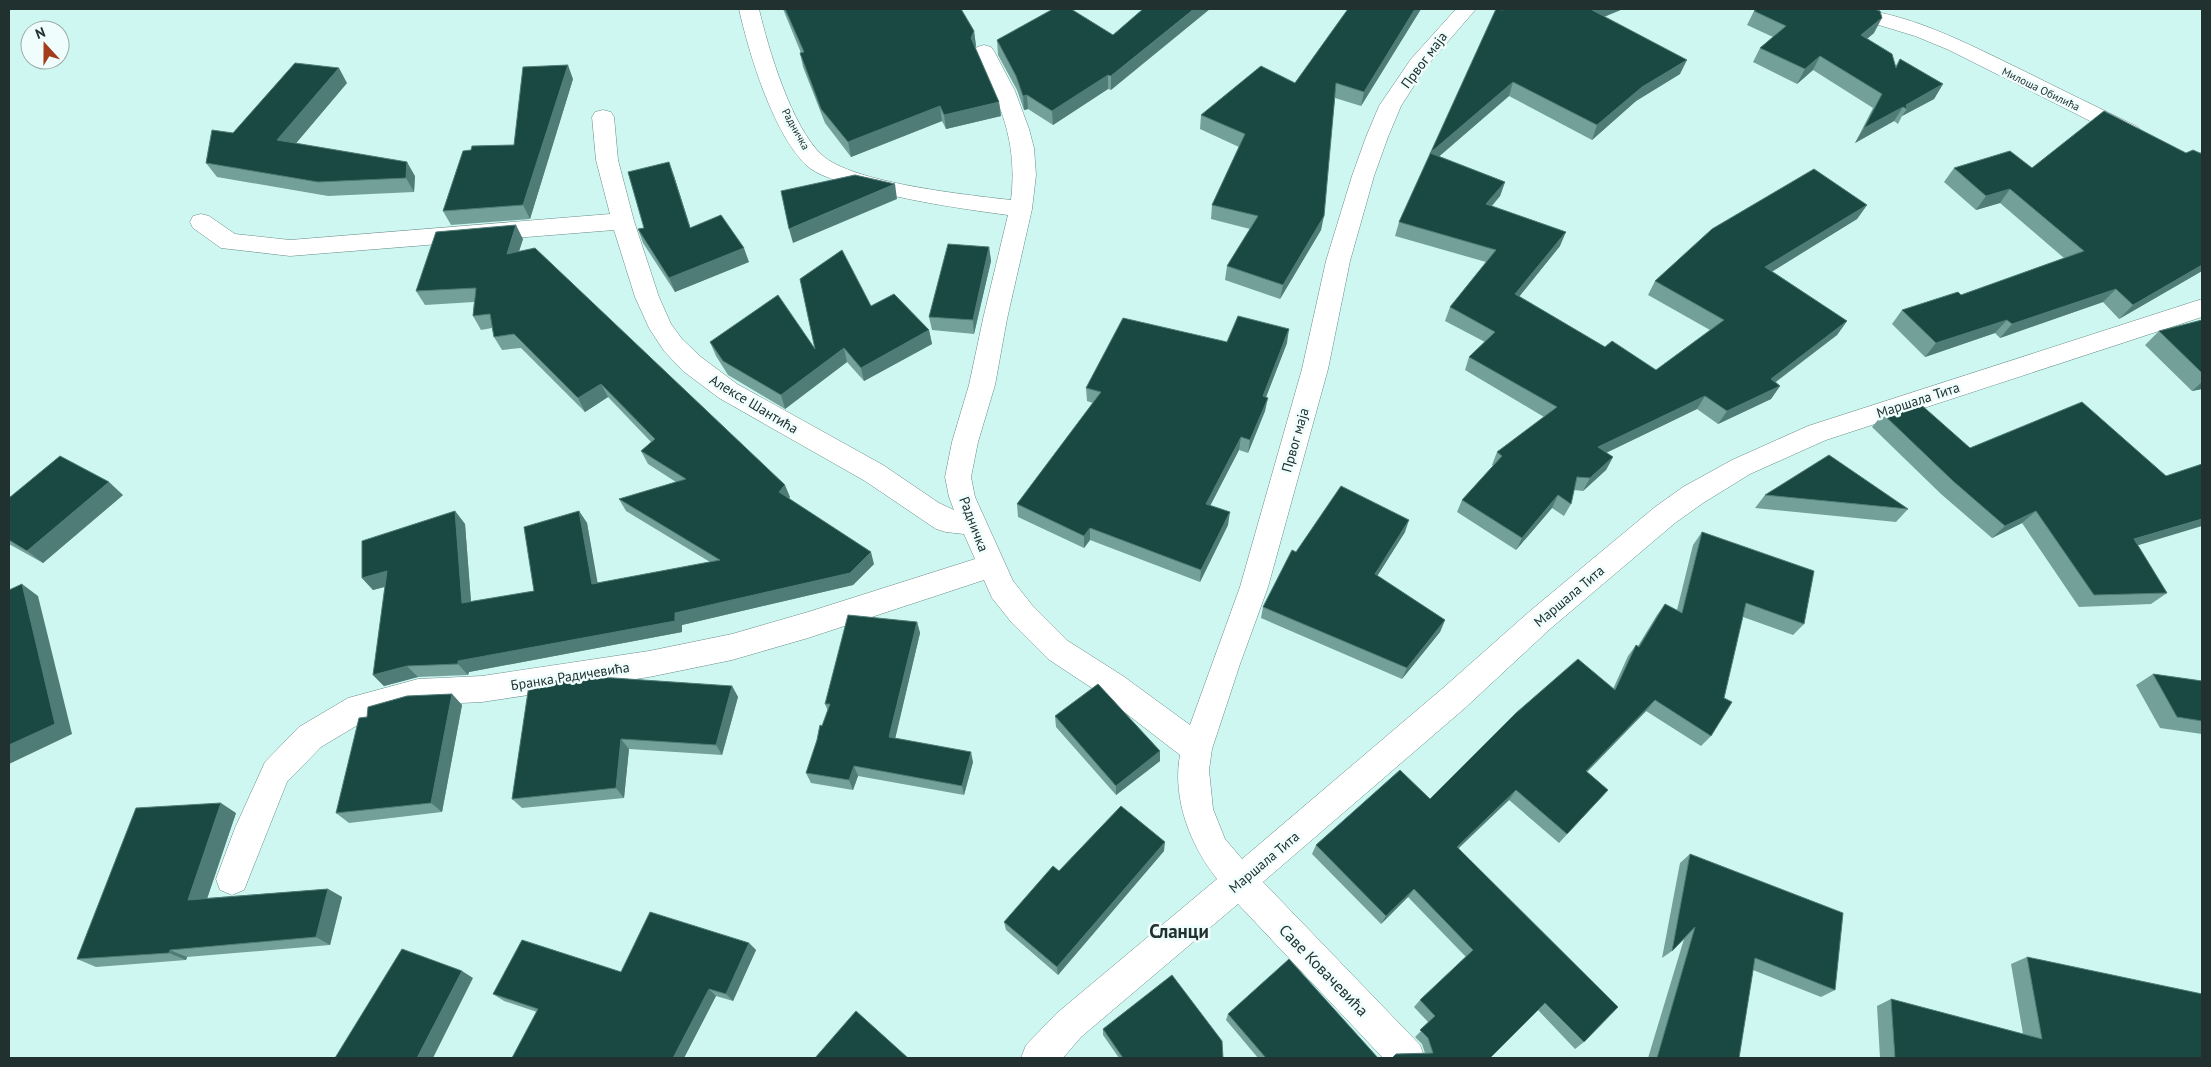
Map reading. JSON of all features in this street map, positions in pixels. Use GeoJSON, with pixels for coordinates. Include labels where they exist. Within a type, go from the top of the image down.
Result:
{"type":"FeatureCollection","features":[{"type":"Feature","properties":{"kind":"street","name":"Радничка"},"geometry":{"type":"LineString","coordinates":[[749,9],[753,30],[774,87],[798,136],[814,160],[839,173],[878,186],[943,199],[1021,209]]}},
{"type":"Feature","properties":{"kind":"street","name":"Првог маја"},"geometry":{"type":"LineString","coordinates":[[1240,882],[1214,850],[1197,808],[1193,770],[1197,750],[1225,664],[1254,587],[1315,369],[1338,262],[1374,145],[1390,106],[1418,64],[1466,9]]}},
{"type":"Feature","properties":{"kind":"street","name":"Милоша Обилића"},"geometry":{"type":"LineString","coordinates":[[1846,9],[1879,14],[1956,46],[2145,139]]}},
{"type":"Feature","properties":{"kind":"street","name":"Радничка"},"geometry":{"type":"LineString","coordinates":[[984,51],[1005,91],[1023,148],[1025,175],[1021,209],[995,319],[982,385],[965,442],[958,476],[962,497],[990,566],[1002,589],[1022,614],[1058,650],[1112,685],[1197,750]]}},
{"type":"Feature","properties":{"kind":"street","name":"Алексе Шантића"},"geometry":{"type":"LineString","coordinates":[[603,117],[607,160],[623,221],[648,297],[661,328],[673,345],[692,364],[728,391],[874,474],[946,521],[973,523]]}},
{"type":"Feature","properties":{"kind":"street"},"geometry":{"type":"LineString","coordinates":[[201,222],[229,242],[290,248],[623,221]]}},
{"type":"Feature","properties":{"kind":"street","name":"Маршала Тита"},"geometry":{"type":"LineString","coordinates":[[1039,1058],[1069,1025],[1240,882],[1454,698],[1540,620],[1665,515],[1693,495],[1741,467],[1817,434],[2202,308]]}},
{"type":"Feature","properties":{"kind":"street","name":"Бранка Радичевића"},"geometry":{"type":"LineString","coordinates":[[232,879],[251,828],[276,772],[310,737],[359,708],[418,692],[482,689],[649,664],[732,648],[990,566]]}},
{"type":"Feature","properties":{"kind":"street","name":"Саве Ковачевића"},"geometry":{"type":"LineString","coordinates":[[1240,882],[1408,1058]]}},
{"type":"Feature","properties":{"kind":"building"},"geometry":{"type":"Polygon","coordinates":[[[785,9],[961,9],[974,31],[971,38],[999,102],[944,115],[940,106],[848,142],[821,109],[800,53],[804,52],[785,9]]]}},
{"type":"Feature","properties":{"kind":"building"},"geometry":{"type":"Polygon","coordinates":[[[1053,9],[1071,9],[1113,35],[1143,9],[1194,9],[1111,76],[1108,75],[1052,111],[1027,95],[1023,96],[1016,76],[997,40],[1053,9]]]}},
{"type":"Feature","properties":{"kind":"building"},"geometry":{"type":"Polygon","coordinates":[[[1348,9],[1415,9],[1364,92],[1336,83],[1324,216],[1283,285],[1227,266],[1258,216],[1212,205],[1245,134],[1201,115],[1261,66],[1295,83],[1348,9]]]}},
{"type":"Feature","properties":{"kind":"building"},"geometry":{"type":"Polygon","coordinates":[[[1496,9],[1594,9],[1592,10],[1687,60],[1642,87],[1597,125],[1513,82],[1431,152],[1496,9]]]}},
{"type":"Feature","properties":{"kind":"building"},"geometry":{"type":"Polygon","coordinates":[[[1757,9],[1874,9],[1880,11],[1882,18],[1861,35],[1892,54],[1896,68],[1900,59],[1943,84],[1906,105],[1907,109],[1903,107],[1864,128],[1882,94],[1820,56],[1805,69],[1760,48],[1786,26],[1754,11],[1757,9]]]}},
{"type":"Feature","properties":{"kind":"building"},"geometry":{"type":"Polygon","coordinates":[[[295,63],[339,68],[277,140],[407,162],[406,178],[318,182],[206,163],[212,130],[233,133],[295,63]]]}},
{"type":"Feature","properties":{"kind":"building"},"geometry":{"type":"Polygon","coordinates":[[[568,65],[523,205],[443,211],[463,151],[471,150],[472,146],[514,145],[523,67],[568,65]]]}},
{"type":"Feature","properties":{"kind":"building"},"geometry":{"type":"Polygon","coordinates":[[[2104,111],[2186,153],[2193,150],[2202,154],[2202,265],[2133,305],[2116,289],[2012,324],[2007,320],[1936,343],[1902,310],[1958,292],[1961,295],[2084,251],[2010,189],[1986,196],[1954,168],[2010,151],[2032,168],[2104,111]]]}},
{"type":"Feature","properties":{"kind":"building"},"geometry":{"type":"Polygon","coordinates":[[[1430,153],[1505,182],[1486,204],[1566,232],[1515,294],[1605,347],[1612,341],[1656,370],[1724,320],[1655,281],[1712,229],[1814,169],[1867,205],[1765,267],[1847,321],[1771,379],[1780,386],[1727,411],[1705,396],[1598,447],[1613,457],[1590,478],[1577,477],[1571,504],[1558,495],[1522,538],[1462,500],[1502,456],[1497,452],[1557,407],[1469,357],[1495,332],[1450,307],[1496,250],[1399,222],[1430,153]]]}},
{"type":"Feature","properties":{"kind":"building"},"geometry":{"type":"Polygon","coordinates":[[[669,162],[690,228],[721,215],[744,248],[669,278],[638,229],[644,228],[628,172],[669,162]]]}},
{"type":"Feature","properties":{"kind":"building"},"geometry":{"type":"Polygon","coordinates":[[[855,175],[895,184],[789,229],[781,191],[855,175]]]}},
{"type":"Feature","properties":{"kind":"building"},"geometry":{"type":"Polygon","coordinates":[[[516,225],[507,254],[535,248],[785,485],[779,492],[871,552],[850,573],[675,613],[675,621],[458,661],[458,664],[407,666],[373,675],[387,571],[362,578],[362,541],[455,511],[462,603],[534,591],[524,527],[579,511],[592,584],[720,560],[619,499],[686,479],[641,451],[655,439],[601,384],[578,398],[514,334],[494,337],[490,314],[473,316],[476,288],[416,291],[436,232],[516,225]]]}},
{"type":"Feature","properties":{"kind":"building"},"geometry":{"type":"Polygon","coordinates":[[[948,244],[989,247],[973,320],[929,317],[948,244]]]}},
{"type":"Feature","properties":{"kind":"building"},"geometry":{"type":"Polygon","coordinates":[[[842,250],[871,306],[894,294],[929,330],[861,368],[844,348],[781,395],[723,361],[710,342],[778,295],[815,349],[800,279],[842,250]]]}},
{"type":"Feature","properties":{"kind":"building"},"geometry":{"type":"Polygon","coordinates":[[[1238,316],[1289,329],[1263,396],[1268,398],[1250,440],[1241,437],[1206,504],[1230,512],[1201,570],[1090,528],[1084,536],[1017,504],[1101,392],[1086,388],[1123,318],[1227,342],[1238,316]]]}},
{"type":"Feature","properties":{"kind":"building"},"geometry":{"type":"Polygon","coordinates":[[[2202,320],[2202,373],[2159,331],[2202,320]]]}},
{"type":"Feature","properties":{"kind":"building"},"geometry":{"type":"Polygon","coordinates":[[[1918,402],[1970,448],[2082,402],[2166,476],[2202,464],[2202,519],[2134,539],[2167,593],[2094,595],[2036,511],[2005,526],[1953,481],[1883,414],[1918,402]]]}},
{"type":"Feature","properties":{"kind":"building"},"geometry":{"type":"Polygon","coordinates":[[[1829,455],[1908,509],[1765,495],[1829,455]]]}},
{"type":"Feature","properties":{"kind":"building"},"geometry":{"type":"Polygon","coordinates":[[[60,456],[109,482],[27,551],[9,540],[9,498],[60,456]]]}},
{"type":"Feature","properties":{"kind":"building"},"geometry":{"type":"Polygon","coordinates":[[[1341,486],[1409,520],[1375,574],[1445,620],[1407,668],[1263,607],[1292,550],[1296,552],[1341,486]]]}},
{"type":"Feature","properties":{"kind":"building"},"geometry":{"type":"Polygon","coordinates":[[[1702,532],[1814,571],[1804,624],[1746,603],[1724,698],[1732,702],[1711,736],[1655,700],[1586,771],[1608,790],[1567,834],[1516,790],[1457,847],[1618,1007],[1584,1042],[1545,1003],[1490,1058],[1392,1058],[1396,1054],[1433,1053],[1428,1038],[1420,1030],[1435,1016],[1420,1000],[1473,950],[1414,889],[1386,916],[1316,845],[1400,770],[1430,799],[1516,713],[1578,659],[1615,690],[1636,645],[1639,647],[1665,604],[1682,613],[1702,532]]]}},
{"type":"Feature","properties":{"kind":"building"},"geometry":{"type":"Polygon","coordinates":[[[22,584],[55,724],[9,745],[9,590],[22,584]]]}},
{"type":"Feature","properties":{"kind":"building"},"geometry":{"type":"Polygon","coordinates":[[[848,615],[917,622],[889,737],[971,752],[962,786],[854,766],[849,780],[806,773],[820,725],[822,726],[830,704],[825,704],[848,615]]]}},
{"type":"Feature","properties":{"kind":"building"},"geometry":{"type":"Polygon","coordinates":[[[2153,674],[2202,681],[2202,721],[2177,717],[2153,674]]]}},
{"type":"Feature","properties":{"kind":"building"},"geometry":{"type":"Polygon","coordinates":[[[584,676],[732,686],[716,745],[621,739],[616,788],[512,799],[529,685],[584,676]]]}},
{"type":"Feature","properties":{"kind":"building"},"geometry":{"type":"Polygon","coordinates":[[[1098,684],[1160,751],[1116,786],[1055,716],[1098,684]]]}},
{"type":"Feature","properties":{"kind":"building"},"geometry":{"type":"Polygon","coordinates":[[[452,694],[431,803],[336,813],[359,718],[367,717],[368,707],[407,696],[452,694]]]}},
{"type":"Feature","properties":{"kind":"building"},"geometry":{"type":"Polygon","coordinates":[[[221,803],[188,900],[328,889],[316,937],[170,950],[169,953],[77,959],[136,808],[221,803]]]}},
{"type":"Feature","properties":{"kind":"building"},"geometry":{"type":"Polygon","coordinates":[[[1121,806],[1165,842],[1057,967],[1004,922],[1053,866],[1059,871],[1121,806]]]}},
{"type":"Feature","properties":{"kind":"building"},"geometry":{"type":"Polygon","coordinates":[[[1690,854],[1843,913],[1835,990],[1755,958],[1739,1058],[1657,1058],[1695,927],[1672,951],[1690,854]]]}},
{"type":"Feature","properties":{"kind":"building"},"geometry":{"type":"Polygon","coordinates":[[[650,912],[749,943],[726,994],[709,989],[673,1058],[512,1058],[538,1009],[493,994],[522,940],[621,972],[650,912]]]}},
{"type":"Feature","properties":{"kind":"building"},"geometry":{"type":"Polygon","coordinates":[[[402,949],[462,971],[417,1058],[335,1058],[402,949]]]}},
{"type":"Feature","properties":{"kind":"building"},"geometry":{"type":"Polygon","coordinates":[[[2027,957],[2202,994],[2202,1058],[1895,1058],[1891,999],[2042,1039],[2027,957]]]}},
{"type":"Feature","properties":{"kind":"building"},"geometry":{"type":"Polygon","coordinates":[[[1289,959],[1378,1058],[1266,1058],[1228,1014],[1289,959]]]}},
{"type":"Feature","properties":{"kind":"building"},"geometry":{"type":"Polygon","coordinates":[[[1172,975],[1222,1041],[1223,1058],[1123,1058],[1103,1029],[1172,975]]]}},
{"type":"Feature","properties":{"kind":"building"},"geometry":{"type":"Polygon","coordinates":[[[856,1011],[908,1058],[815,1058],[856,1011]]]}},
{"type":"Feature","properties":{"kind":"district","name":"Сланци"},"geometry":{"type":"Point","coordinates":[1179,931]}}]}
